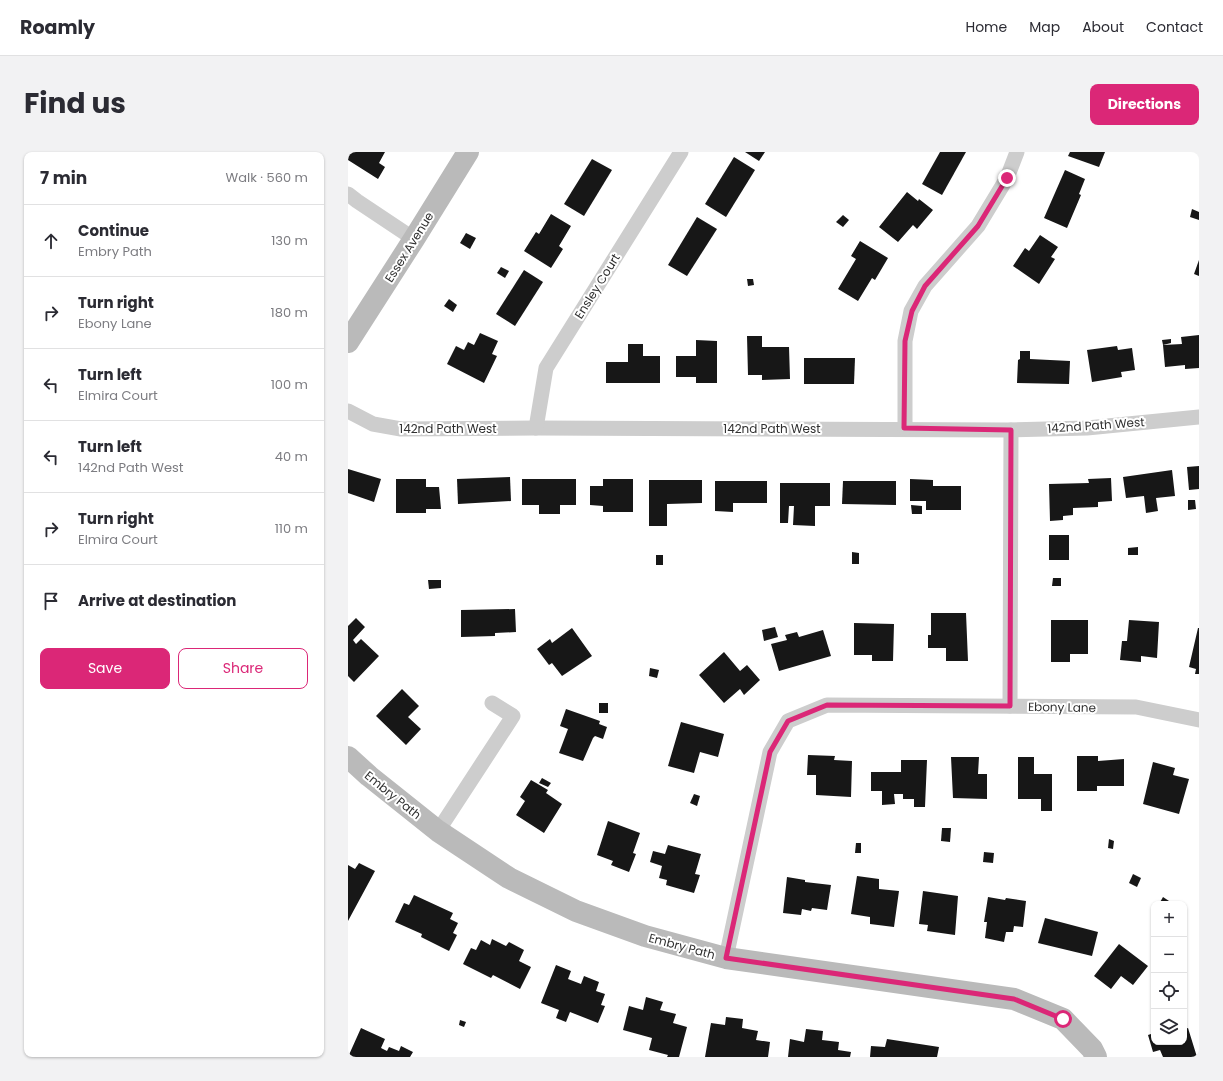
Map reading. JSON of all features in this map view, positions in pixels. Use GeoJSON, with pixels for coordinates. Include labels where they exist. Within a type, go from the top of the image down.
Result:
{"type":"FeatureCollection","features":[{"type":"Feature","properties":{"kind":"street","name":"Essex Avenue"},"geometry":{"type":"LineString","coordinates":[[348,342],[468,152]]}},
{"type":"Feature","properties":{"kind":"street","name":"Ensley Court"},"geometry":{"type":"LineString","coordinates":[[536,428],[546,368],[680,152]]}},
{"type":"Feature","properties":{"kind":"street"},"geometry":{"type":"LineString","coordinates":[[904,428],[905,341],[912,311],[925,286],[978,226],[1007,178],[1017,152]]}},
{"type":"Feature","properties":{"kind":"street"},"geometry":{"type":"LineString","coordinates":[[348,194],[414,239]]}},
{"type":"Feature","properties":{"kind":"street","name":"142nd Path West"},"geometry":{"type":"LineString","coordinates":[[348,411],[372,424],[401,429],[904,428],[1011,430],[1087,428],[1199,417]]}},
{"type":"Feature","properties":{"kind":"street"},"geometry":{"type":"LineString","coordinates":[[1010,706],[1011,430]]}},
{"type":"Feature","properties":{"kind":"street"},"geometry":{"type":"LineString","coordinates":[[438,831],[513,716],[492,703]]}},
{"type":"Feature","properties":{"kind":"street","name":"Ebony Lane"},"geometry":{"type":"LineString","coordinates":[[726,958],[770,752],[788,721],[827,705],[1136,707],[1199,720]]}},
{"type":"Feature","properties":{"kind":"street","name":"Embry Path"},"geometry":{"type":"LineString","coordinates":[[348,757],[369,776],[438,831],[509,878],[576,911],[645,936],[726,958],[1014,999],[1063,1019],[1092,1049],[1096,1057]]}},
{"type":"Feature","properties":{"kind":"building"},"geometry":{"type":"Polygon","coordinates":[[[349,152],[385,152],[379,163],[385,167],[378,179],[348,160],[349,152]]]}},
{"type":"Feature","properties":{"kind":"building"},"geometry":{"type":"Polygon","coordinates":[[[745,152],[765,152],[759,161],[745,152]]]}},
{"type":"Feature","properties":{"kind":"building"},"geometry":{"type":"Polygon","coordinates":[[[940,152],[966,152],[942,195],[922,184],[940,152]]]}},
{"type":"Feature","properties":{"kind":"building"},"geometry":{"type":"Polygon","coordinates":[[[1070,152],[1105,152],[1099,167],[1068,156],[1070,152]]]}},
{"type":"Feature","properties":{"kind":"building"},"geometry":{"type":"Polygon","coordinates":[[[734,157],[755,170],[726,217],[705,204],[734,157]]]}},
{"type":"Feature","properties":{"kind":"building"},"geometry":{"type":"Polygon","coordinates":[[[592,159],[612,170],[584,216],[564,204],[592,159]]]}},
{"type":"Feature","properties":{"kind":"building"},"geometry":{"type":"Polygon","coordinates":[[[1065,170],[1085,179],[1079,194],[1081,195],[1067,228],[1044,218],[1065,170]]]}},
{"type":"Feature","properties":{"kind":"building"},"geometry":{"type":"Polygon","coordinates":[[[907,192],[933,210],[917,229],[913,225],[898,242],[879,227],[907,192]]]}},
{"type":"Feature","properties":{"kind":"building"},"geometry":{"type":"Polygon","coordinates":[[[1192,209],[1199,212],[1199,220],[1190,217],[1192,209]]]}},
{"type":"Feature","properties":{"kind":"building"},"geometry":{"type":"Polygon","coordinates":[[[551,214],[571,226],[559,246],[563,249],[551,268],[524,251],[536,232],[539,234],[551,214]]]}},
{"type":"Feature","properties":{"kind":"building"},"geometry":{"type":"Polygon","coordinates":[[[843,215],[849,220],[843,227],[836,222],[843,215]]]}},
{"type":"Feature","properties":{"kind":"building"},"geometry":{"type":"Polygon","coordinates":[[[697,217],[717,229],[687,276],[668,265],[697,217]]]}},
{"type":"Feature","properties":{"kind":"building"},"geometry":{"type":"Polygon","coordinates":[[[466,233],[476,238],[470,249],[460,243],[466,233]]]}},
{"type":"Feature","properties":{"kind":"building"},"geometry":{"type":"Polygon","coordinates":[[[1040,235],[1058,247],[1051,257],[1055,259],[1039,284],[1013,266],[1025,248],[1029,251],[1040,235]]]}},
{"type":"Feature","properties":{"kind":"building"},"geometry":{"type":"Polygon","coordinates":[[[860,241],[888,258],[875,280],[872,278],[858,301],[838,289],[856,259],[851,256],[860,241]]]}},
{"type":"Feature","properties":{"kind":"building"},"geometry":{"type":"Polygon","coordinates":[[[1199,260],[1199,276],[1194,274],[1199,260]]]}},
{"type":"Feature","properties":{"kind":"building"},"geometry":{"type":"Polygon","coordinates":[[[501,267],[509,271],[505,278],[497,273],[501,267]]]}},
{"type":"Feature","properties":{"kind":"building"},"geometry":{"type":"Polygon","coordinates":[[[524,270],[543,282],[515,326],[496,314],[524,270]]]}},
{"type":"Feature","properties":{"kind":"building"},"geometry":{"type":"Polygon","coordinates":[[[747,279],[753,279],[754,285],[748,286],[747,279]]]}},
{"type":"Feature","properties":{"kind":"building"},"geometry":{"type":"Polygon","coordinates":[[[449,299],[457,305],[453,312],[444,306],[449,299]]]}},
{"type":"Feature","properties":{"kind":"building"},"geometry":{"type":"Polygon","coordinates":[[[480,333],[498,341],[492,354],[497,356],[484,383],[447,364],[456,346],[464,350],[468,342],[474,345],[480,333]]]}},
{"type":"Feature","properties":{"kind":"building"},"geometry":{"type":"Polygon","coordinates":[[[1199,335],[1199,368],[1185,369],[1185,365],[1165,367],[1163,345],[1182,344],[1181,337],[1199,335]]]}},
{"type":"Feature","properties":{"kind":"building"},"geometry":{"type":"Polygon","coordinates":[[[747,336],[762,336],[762,347],[789,347],[790,379],[762,380],[762,375],[748,375],[747,336]]]}},
{"type":"Feature","properties":{"kind":"building"},"geometry":{"type":"Polygon","coordinates":[[[1171,339],[1171,343],[1163,345],[1162,340],[1171,339]]]}},
{"type":"Feature","properties":{"kind":"building"},"geometry":{"type":"Polygon","coordinates":[[[696,340],[717,341],[717,383],[696,383],[696,377],[676,377],[676,356],[696,356],[696,340]]]}},
{"type":"Feature","properties":{"kind":"building"},"geometry":{"type":"Polygon","coordinates":[[[628,344],[643,344],[643,356],[660,356],[660,383],[606,383],[606,362],[628,362],[628,344]]]}},
{"type":"Feature","properties":{"kind":"building"},"geometry":{"type":"Polygon","coordinates":[[[1117,346],[1118,350],[1132,348],[1135,370],[1121,372],[1122,377],[1092,382],[1087,350],[1117,346]]]}},
{"type":"Feature","properties":{"kind":"building"},"geometry":{"type":"Polygon","coordinates":[[[1020,351],[1030,351],[1030,359],[1070,361],[1069,384],[1017,383],[1020,351]]]}},
{"type":"Feature","properties":{"kind":"building"},"geometry":{"type":"Polygon","coordinates":[[[804,358],[855,358],[854,384],[804,384],[804,358]]]}},
{"type":"Feature","properties":{"kind":"building"},"geometry":{"type":"Polygon","coordinates":[[[1199,466],[1199,489],[1189,490],[1187,467],[1199,466]]]}},
{"type":"Feature","properties":{"kind":"building"},"geometry":{"type":"Polygon","coordinates":[[[348,469],[381,479],[374,502],[348,493],[348,469]]]}},
{"type":"Feature","properties":{"kind":"building"},"geometry":{"type":"Polygon","coordinates":[[[1172,470],[1175,496],[1156,498],[1158,511],[1146,513],[1144,496],[1126,498],[1123,477],[1172,470]]]}},
{"type":"Feature","properties":{"kind":"building"},"geometry":{"type":"Polygon","coordinates":[[[510,477],[511,501],[458,504],[457,479],[510,477]]]}},
{"type":"Feature","properties":{"kind":"building"},"geometry":{"type":"Polygon","coordinates":[[[1111,478],[1112,501],[1098,502],[1098,507],[1073,508],[1073,515],[1063,516],[1063,520],[1050,521],[1049,484],[1089,483],[1088,479],[1111,478]]]}},
{"type":"Feature","properties":{"kind":"building"},"geometry":{"type":"Polygon","coordinates":[[[396,479],[426,479],[426,487],[439,487],[441,509],[426,509],[426,513],[396,513],[396,479]]]}},
{"type":"Feature","properties":{"kind":"building"},"geometry":{"type":"Polygon","coordinates":[[[522,479],[576,479],[576,505],[560,505],[560,514],[539,514],[539,505],[522,505],[522,479]]]}},
{"type":"Feature","properties":{"kind":"building"},"geometry":{"type":"Polygon","coordinates":[[[603,479],[633,479],[633,512],[603,512],[603,506],[590,505],[590,486],[603,486],[603,479]]]}},
{"type":"Feature","properties":{"kind":"building"},"geometry":{"type":"Polygon","coordinates":[[[910,479],[933,480],[933,486],[961,486],[961,510],[926,510],[926,501],[910,501],[910,479]]]}},
{"type":"Feature","properties":{"kind":"building"},"geometry":{"type":"Polygon","coordinates":[[[649,480],[702,480],[702,503],[667,504],[667,526],[649,526],[649,480]]]}},
{"type":"Feature","properties":{"kind":"building"},"geometry":{"type":"Polygon","coordinates":[[[715,481],[767,481],[767,503],[733,503],[733,512],[715,511],[715,481]]]}},
{"type":"Feature","properties":{"kind":"building"},"geometry":{"type":"Polygon","coordinates":[[[843,481],[896,481],[896,505],[842,504],[843,481]]]}},
{"type":"Feature","properties":{"kind":"building"},"geometry":{"type":"Polygon","coordinates":[[[780,483],[830,483],[830,506],[815,506],[815,526],[793,525],[794,506],[789,506],[788,523],[780,523],[780,483]]]}},
{"type":"Feature","properties":{"kind":"building"},"geometry":{"type":"Polygon","coordinates":[[[1188,500],[1195,500],[1196,509],[1188,510],[1188,500]]]}},
{"type":"Feature","properties":{"kind":"building"},"geometry":{"type":"Polygon","coordinates":[[[911,505],[922,506],[922,514],[912,514],[911,505]]]}},
{"type":"Feature","properties":{"kind":"building"},"geometry":{"type":"Polygon","coordinates":[[[1049,535],[1069,535],[1069,560],[1049,560],[1049,535]]]}},
{"type":"Feature","properties":{"kind":"building"},"geometry":{"type":"Polygon","coordinates":[[[1138,547],[1138,555],[1128,555],[1128,548],[1138,547]]]}},
{"type":"Feature","properties":{"kind":"building"},"geometry":{"type":"Polygon","coordinates":[[[852,552],[859,553],[859,564],[852,564],[852,552]]]}},
{"type":"Feature","properties":{"kind":"building"},"geometry":{"type":"Polygon","coordinates":[[[656,555],[663,555],[663,565],[656,565],[656,555]]]}},
{"type":"Feature","properties":{"kind":"building"},"geometry":{"type":"Polygon","coordinates":[[[1053,578],[1061,578],[1061,586],[1052,586],[1053,578]]]}},
{"type":"Feature","properties":{"kind":"building"},"geometry":{"type":"Polygon","coordinates":[[[428,580],[441,580],[441,588],[429,589],[428,580]]]}},
{"type":"Feature","properties":{"kind":"building"},"geometry":{"type":"Polygon","coordinates":[[[515,609],[516,632],[495,633],[495,636],[461,637],[461,610],[515,609]]]}},
{"type":"Feature","properties":{"kind":"building"},"geometry":{"type":"Polygon","coordinates":[[[931,613],[966,613],[968,661],[946,661],[946,648],[928,648],[928,635],[931,635],[931,613]]]}},
{"type":"Feature","properties":{"kind":"building"},"geometry":{"type":"Polygon","coordinates":[[[356,618],[365,627],[353,640],[356,644],[361,639],[379,656],[354,682],[348,676],[348,626],[356,618]]]}},
{"type":"Feature","properties":{"kind":"building"},"geometry":{"type":"Polygon","coordinates":[[[1051,620],[1088,620],[1088,654],[1070,654],[1070,662],[1051,662],[1051,620]]]}},
{"type":"Feature","properties":{"kind":"building"},"geometry":{"type":"Polygon","coordinates":[[[1129,620],[1159,622],[1157,658],[1141,656],[1141,662],[1120,660],[1122,641],[1127,641],[1129,620]]]}},
{"type":"Feature","properties":{"kind":"building"},"geometry":{"type":"Polygon","coordinates":[[[854,623],[894,624],[893,661],[872,661],[872,655],[854,655],[854,623]]]}},
{"type":"Feature","properties":{"kind":"building"},"geometry":{"type":"Polygon","coordinates":[[[775,627],[778,637],[764,641],[762,630],[775,627]]]}},
{"type":"Feature","properties":{"kind":"building"},"geometry":{"type":"Polygon","coordinates":[[[572,628],[592,656],[562,676],[552,663],[549,665],[537,649],[550,639],[552,643],[572,628]]]}},
{"type":"Feature","properties":{"kind":"building"},"geometry":{"type":"Polygon","coordinates":[[[1198,628],[1199,674],[1195,674],[1196,669],[1189,667],[1198,628]]]}},
{"type":"Feature","properties":{"kind":"building"},"geometry":{"type":"Polygon","coordinates":[[[823,630],[831,656],[779,671],[771,644],[787,640],[785,635],[797,632],[799,637],[823,630]]]}},
{"type":"Feature","properties":{"kind":"building"},"geometry":{"type":"Polygon","coordinates":[[[724,652],[740,671],[747,665],[760,680],[744,695],[740,689],[724,703],[699,675],[724,652]]]}},
{"type":"Feature","properties":{"kind":"building"},"geometry":{"type":"Polygon","coordinates":[[[650,668],[659,670],[657,678],[649,676],[650,668]]]}},
{"type":"Feature","properties":{"kind":"building"},"geometry":{"type":"Polygon","coordinates":[[[402,689],[419,706],[408,717],[421,729],[406,745],[376,716],[402,689]]]}},
{"type":"Feature","properties":{"kind":"building"},"geometry":{"type":"Polygon","coordinates":[[[599,703],[608,703],[608,713],[599,713],[599,703]]]}},
{"type":"Feature","properties":{"kind":"building"},"geometry":{"type":"Polygon","coordinates":[[[566,709],[600,721],[599,724],[607,727],[603,739],[595,736],[593,738],[583,761],[559,753],[568,729],[560,726],[566,709]]]}},
{"type":"Feature","properties":{"kind":"building"},"geometry":{"type":"Polygon","coordinates":[[[681,722],[724,734],[718,757],[700,752],[694,773],[668,766],[681,722]]]}},
{"type":"Feature","properties":{"kind":"building"},"geometry":{"type":"Polygon","coordinates":[[[808,755],[835,756],[834,760],[852,761],[851,797],[816,795],[816,775],[807,775],[808,755]]]}},
{"type":"Feature","properties":{"kind":"building"},"geometry":{"type":"Polygon","coordinates":[[[1077,756],[1098,756],[1098,761],[1124,759],[1124,786],[1097,786],[1097,791],[1077,791],[1077,756]]]}},
{"type":"Feature","properties":{"kind":"building"},"geometry":{"type":"Polygon","coordinates":[[[951,757],[979,757],[978,774],[987,774],[987,799],[953,798],[951,757]]]}},
{"type":"Feature","properties":{"kind":"building"},"geometry":{"type":"Polygon","coordinates":[[[1018,757],[1034,757],[1034,774],[1052,774],[1052,811],[1041,811],[1041,799],[1018,799],[1018,757]]]}},
{"type":"Feature","properties":{"kind":"building"},"geometry":{"type":"Polygon","coordinates":[[[901,760],[927,760],[925,807],[914,807],[914,799],[903,799],[903,794],[894,794],[895,804],[882,805],[882,791],[871,791],[871,772],[901,772],[901,760]]]}},
{"type":"Feature","properties":{"kind":"building"},"geometry":{"type":"Polygon","coordinates":[[[1153,762],[1175,768],[1173,775],[1189,779],[1179,814],[1143,804],[1153,762]]]}},
{"type":"Feature","properties":{"kind":"building"},"geometry":{"type":"Polygon","coordinates":[[[542,778],[551,783],[548,787],[539,783],[542,778]]]}},
{"type":"Feature","properties":{"kind":"building"},"geometry":{"type":"Polygon","coordinates":[[[531,780],[548,790],[546,793],[562,804],[544,833],[516,815],[525,801],[520,797],[531,780]]]}},
{"type":"Feature","properties":{"kind":"building"},"geometry":{"type":"Polygon","coordinates":[[[694,794],[700,796],[697,806],[690,803],[694,794]]]}},
{"type":"Feature","properties":{"kind":"building"},"geometry":{"type":"Polygon","coordinates":[[[608,821],[640,833],[633,853],[636,854],[629,872],[611,865],[613,861],[597,855],[608,821]]]}},
{"type":"Feature","properties":{"kind":"building"},"geometry":{"type":"Polygon","coordinates":[[[942,828],[951,828],[950,842],[941,841],[942,828]]]}},
{"type":"Feature","properties":{"kind":"building"},"geometry":{"type":"Polygon","coordinates":[[[1109,839],[1114,841],[1113,849],[1108,848],[1109,839]]]}},
{"type":"Feature","properties":{"kind":"building"},"geometry":{"type":"Polygon","coordinates":[[[856,843],[861,843],[861,853],[855,853],[856,843]]]}},
{"type":"Feature","properties":{"kind":"building"},"geometry":{"type":"Polygon","coordinates":[[[668,845],[701,854],[695,874],[700,875],[694,893],[666,885],[667,880],[659,878],[662,866],[650,862],[653,851],[665,854],[668,845]]]}},
{"type":"Feature","properties":{"kind":"building"},"geometry":{"type":"Polygon","coordinates":[[[984,852],[994,853],[993,863],[983,862],[984,852]]]}},
{"type":"Feature","properties":{"kind":"building"},"geometry":{"type":"Polygon","coordinates":[[[359,863],[375,871],[348,921],[348,865],[355,869],[359,863]]]}},
{"type":"Feature","properties":{"kind":"building"},"geometry":{"type":"Polygon","coordinates":[[[1133,874],[1141,878],[1137,887],[1129,883],[1133,874]]]}},
{"type":"Feature","properties":{"kind":"building"},"geometry":{"type":"Polygon","coordinates":[[[857,876],[879,879],[879,889],[899,891],[894,927],[870,924],[870,917],[851,914],[857,876]]]}},
{"type":"Feature","properties":{"kind":"building"},"geometry":{"type":"Polygon","coordinates":[[[787,877],[805,880],[805,882],[831,885],[827,910],[812,908],[811,911],[802,909],[801,915],[783,913],[787,877]]]}},
{"type":"Feature","properties":{"kind":"building"},"geometry":{"type":"Polygon","coordinates":[[[923,891],[958,896],[955,935],[927,931],[928,925],[919,924],[923,891]]]}},
{"type":"Feature","properties":{"kind":"building"},"geometry":{"type":"Polygon","coordinates":[[[414,895],[453,913],[450,919],[458,923],[453,933],[457,935],[449,951],[421,937],[422,934],[395,922],[404,903],[409,905],[414,895]]]}},
{"type":"Feature","properties":{"kind":"building"},"geometry":{"type":"Polygon","coordinates":[[[988,897],[1005,900],[1006,898],[1026,901],[1023,927],[1014,926],[1013,932],[1006,932],[1004,942],[985,938],[987,922],[984,922],[988,897]]]}},
{"type":"Feature","properties":{"kind":"building"},"geometry":{"type":"Polygon","coordinates":[[[1163,897],[1169,901],[1161,901],[1163,897]]]}},
{"type":"Feature","properties":{"kind":"building"},"geometry":{"type":"Polygon","coordinates":[[[1045,918],[1098,932],[1092,956],[1038,943],[1045,918]]]}},
{"type":"Feature","properties":{"kind":"building"},"geometry":{"type":"Polygon","coordinates":[[[492,939],[506,946],[509,942],[524,950],[519,961],[531,967],[520,989],[493,975],[491,978],[463,964],[471,948],[476,950],[481,940],[490,945],[492,939]]]}},
{"type":"Feature","properties":{"kind":"building"},"geometry":{"type":"Polygon","coordinates":[[[1119,944],[1148,966],[1133,985],[1121,976],[1111,989],[1094,976],[1119,944]]]}},
{"type":"Feature","properties":{"kind":"building"},"geometry":{"type":"Polygon","coordinates":[[[556,965],[571,971],[568,979],[581,984],[584,976],[599,982],[596,991],[605,994],[601,1005],[605,1006],[598,1023],[570,1012],[566,1022],[556,1018],[559,1010],[541,1003],[556,965]]]}},
{"type":"Feature","properties":{"kind":"building"},"geometry":{"type":"Polygon","coordinates":[[[646,997],[663,1002],[660,1010],[676,1014],[673,1023],[687,1027],[679,1057],[667,1057],[668,1055],[649,1050],[652,1038],[623,1030],[629,1006],[643,1010],[646,997]]]}},
{"type":"Feature","properties":{"kind":"building"},"geometry":{"type":"Polygon","coordinates":[[[726,1017],[743,1019],[742,1028],[758,1031],[756,1040],[770,1042],[768,1057],[705,1057],[711,1023],[725,1025],[726,1017]]]}},
{"type":"Feature","properties":{"kind":"building"},"geometry":{"type":"Polygon","coordinates":[[[460,1020],[466,1022],[464,1027],[459,1025],[460,1020]]]}},
{"type":"Feature","properties":{"kind":"building"},"geometry":{"type":"Polygon","coordinates":[[[361,1028],[385,1039],[381,1048],[387,1051],[389,1047],[399,1051],[401,1046],[413,1052],[410,1057],[348,1057],[361,1028]]]}},
{"type":"Feature","properties":{"kind":"building"},"geometry":{"type":"Polygon","coordinates":[[[1187,1028],[1197,1057],[1163,1057],[1160,1050],[1153,1052],[1148,1035],[1151,1034],[1151,1045],[1187,1045],[1187,1028]]]}},
{"type":"Feature","properties":{"kind":"building"},"geometry":{"type":"Polygon","coordinates":[[[806,1029],[823,1031],[822,1040],[839,1042],[838,1050],[851,1052],[850,1057],[788,1057],[790,1039],[804,1042],[806,1029]]]}},
{"type":"Feature","properties":{"kind":"building"},"geometry":{"type":"Polygon","coordinates":[[[887,1039],[939,1047],[937,1057],[870,1057],[871,1046],[885,1047],[887,1039]]]}},
{"type":"Feature","properties":{"kind":"route"},"geometry":{"type":"LineString","coordinates":[[1007,178],[978,226],[925,286],[912,311],[905,341],[904,428],[1011,430],[1010,706],[827,705],[788,721],[770,752],[726,958],[1014,999],[1063,1019]]}}]}
